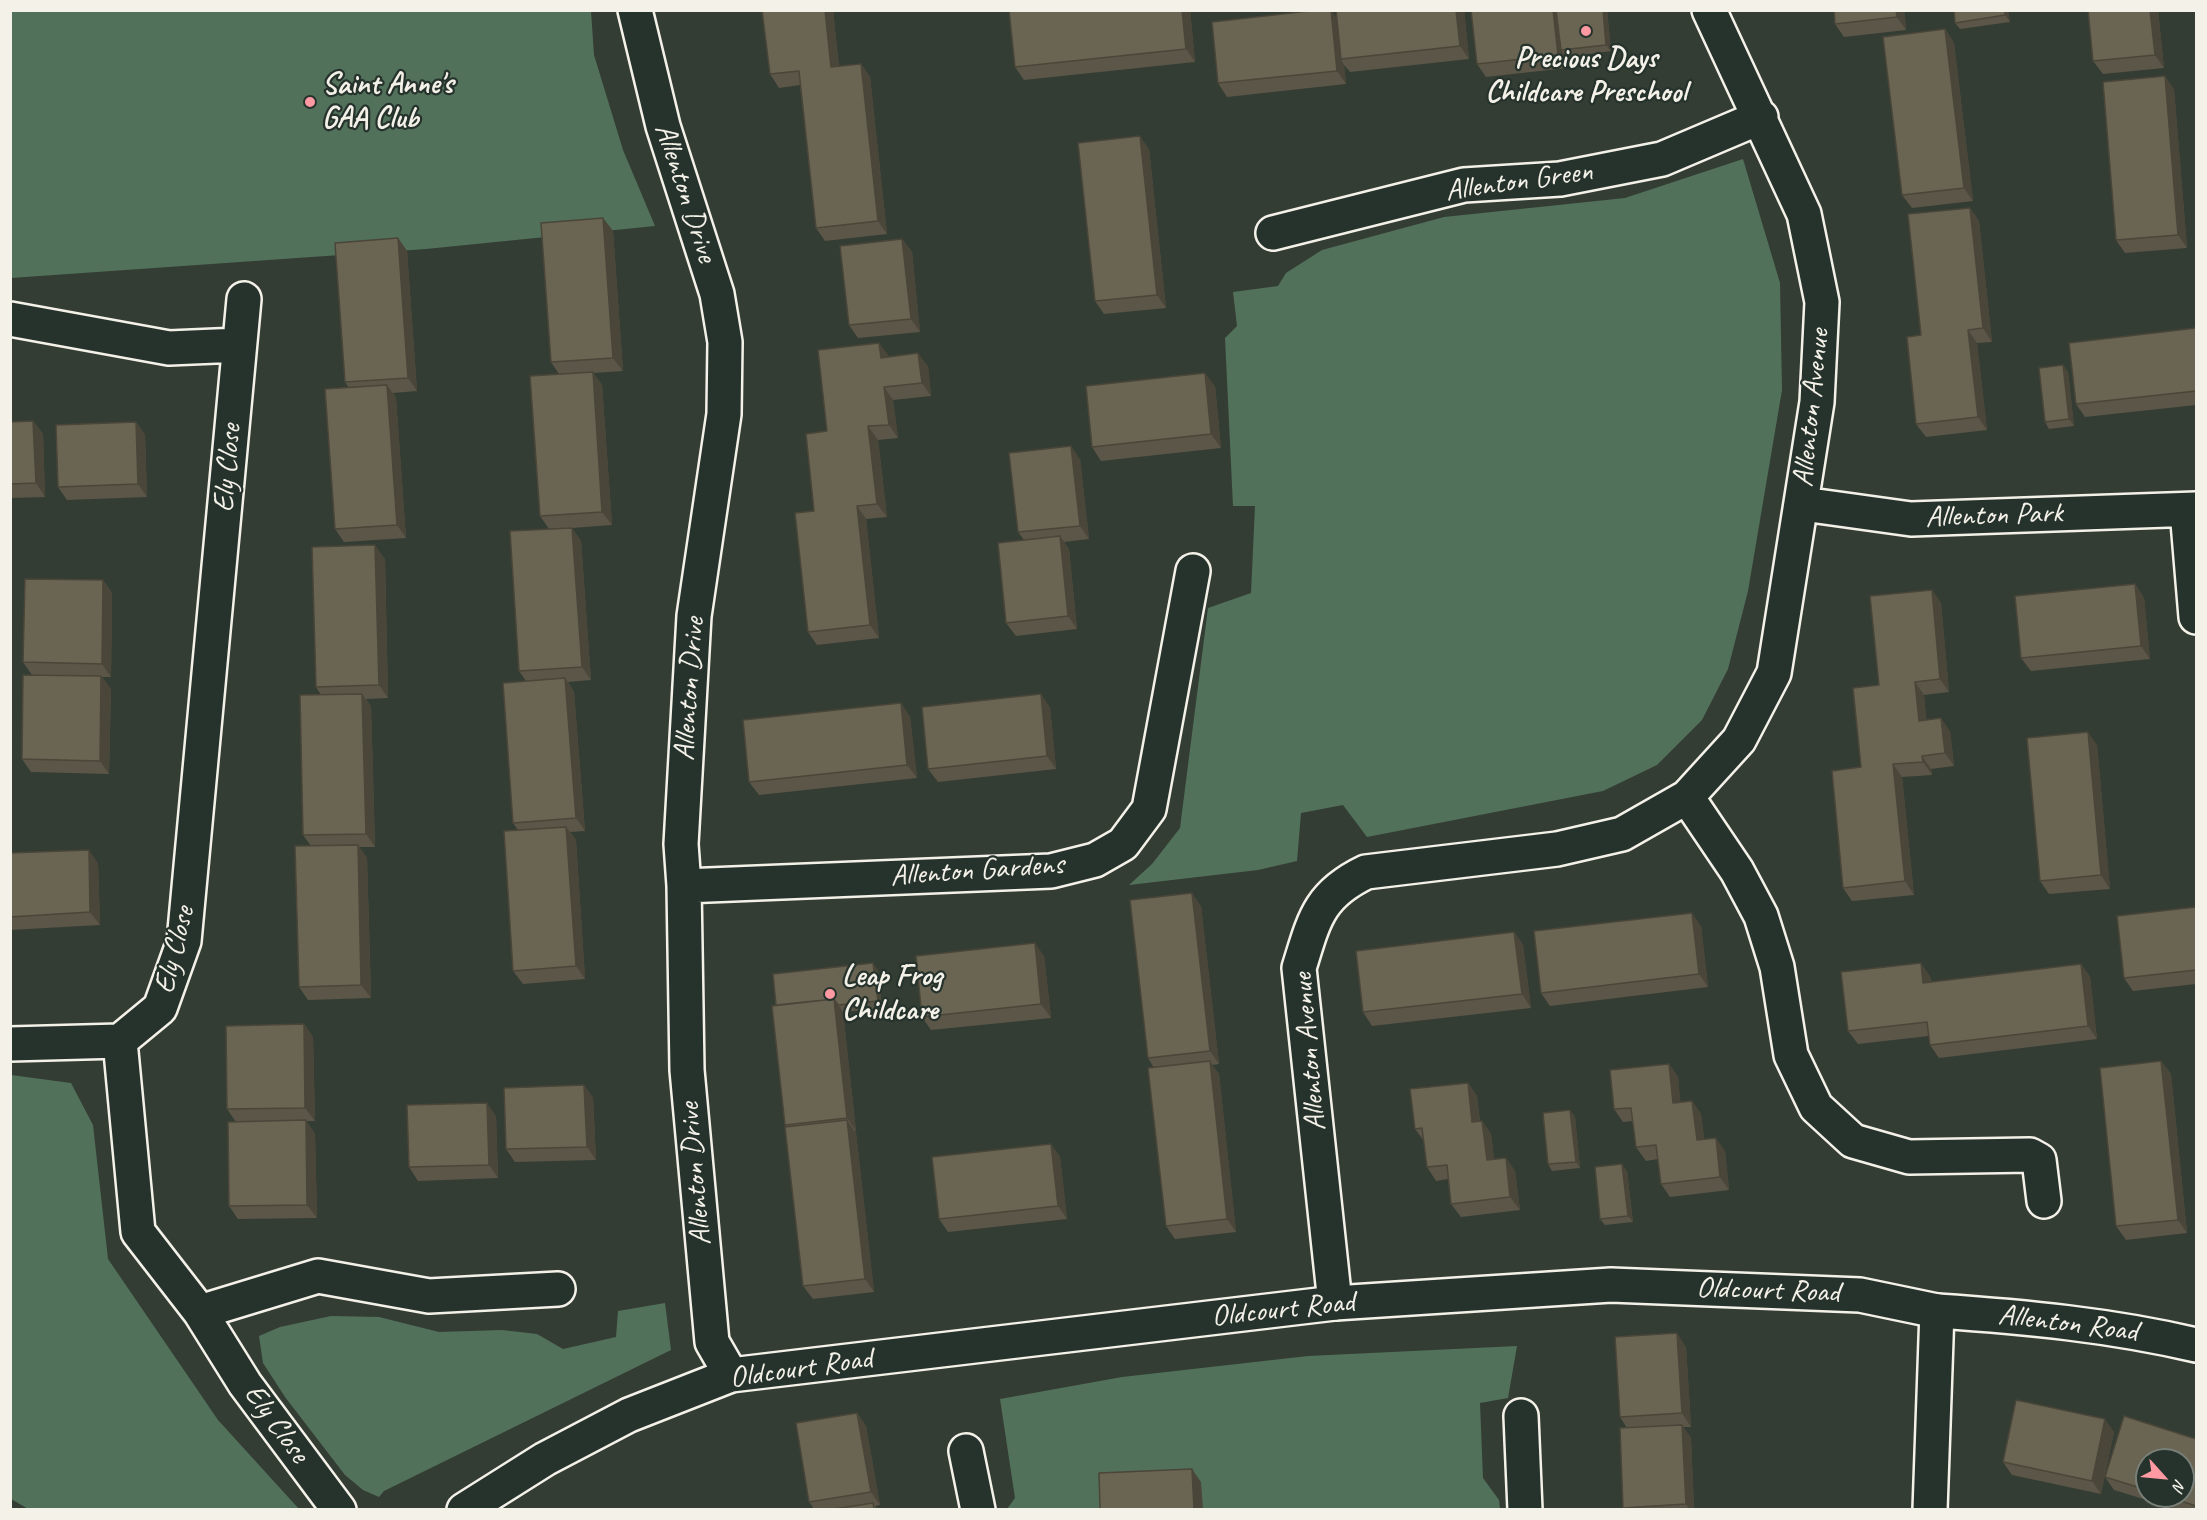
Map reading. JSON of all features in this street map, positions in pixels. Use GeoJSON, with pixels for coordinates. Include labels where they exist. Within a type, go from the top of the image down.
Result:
{"type":"FeatureCollection","features":[{"type":"Feature","properties":{"kind":"street","name":"Allenton Drive"},"geometry":{"type":"LineString","coordinates":[[635,10],[663,126],[717,294],[725,342],[724,414],[694,615],[681,844],[684,886],[687,1070],[712,1342],[731,1375]]}},
{"type":"Feature","properties":{"kind":"street","name":"Allenton Avenue"},"geometry":{"type":"LineString","coordinates":[[1335,1303],[1299,968],[1314,920],[1330,895],[1346,882],[1366,872],[1557,849],[1622,834],[1687,797],[1739,740],[1774,673],[1803,504],[1817,402],[1822,302],[1804,214],[1761,117],[1709,10]]}},
{"type":"Feature","properties":{"kind":"street","name":"Allenton Green"},"geometry":{"type":"LineString","coordinates":[[1273,232],[1464,185],[1560,179],[1662,159],[1761,117]]}},
{"type":"Feature","properties":{"kind":"street","name":"Ely Close"},"geometry":{"type":"LineString","coordinates":[[244,299],[184,940],[160,1008],[120,1041],[138,1232],[200,1312],[245,1384],[339,1509]]}},
{"type":"Feature","properties":{"kind":"street"},"geometry":{"type":"LineString","coordinates":[[10,319],[169,348],[238,345]]}},
{"type":"Feature","properties":{"kind":"street","name":"Allenton Park"},"geometry":{"type":"LineString","coordinates":[[1803,504],[1911,519],[2192,509],[2196,617]]}},
{"type":"Feature","properties":{"kind":"street","name":"Allenton Gardens"},"geometry":{"type":"LineString","coordinates":[[684,886],[1051,871],[1095,860],[1123,844],[1149,809],[1193,571]]}},
{"type":"Feature","properties":{"kind":"street"},"geometry":{"type":"LineString","coordinates":[[1687,797],[1737,871],[1761,916],[1777,968],[1791,1055],[1816,1107],[1853,1141],[1909,1157],[2030,1155],[2039,1160],[2044,1201]]}},
{"type":"Feature","properties":{"kind":"street"},"geometry":{"type":"LineString","coordinates":[[10,1044],[120,1041]]}},
{"type":"Feature","properties":{"kind":"street"},"geometry":{"type":"LineString","coordinates":[[200,1312],[318,1276],[429,1296],[558,1289]]}},
{"type":"Feature","properties":{"kind":"street","name":"Oldcourt Road"},"geometry":{"type":"LineString","coordinates":[[464,1509],[545,1458],[629,1415],[731,1375],[1335,1303],[1611,1285],[1860,1295],[1937,1311]]}},
{"type":"Feature","properties":{"kind":"street"},"geometry":{"type":"LineString","coordinates":[[1930,1509],[1937,1311]]}},
{"type":"Feature","properties":{"kind":"street","name":"Allenton Road"},"geometry":{"type":"LineString","coordinates":[[1937,1311],[2066,1321],[2136,1331],[2196,1345]]}},
{"type":"Feature","properties":{"kind":"street"},"geometry":{"type":"LineString","coordinates":[[1521,1416],[1525,1509]]}},
{"type":"Feature","properties":{"kind":"street"},"geometry":{"type":"LineString","coordinates":[[966,1451],[978,1509]]}},
{"type":"Feature","properties":{"kind":"green space","name":"Saint Anne's GAA Club"},"geometry":{"type":"Polygon","coordinates":[[[10,11],[591,11],[594,55],[623,150],[655,226],[426,249],[11,278],[10,11]]]}},
{"type":"Feature","properties":{"kind":"green space"},"geometry":{"type":"Polygon","coordinates":[[[1743,159],[1780,283],[1782,390],[1748,591],[1728,669],[1702,720],[1657,765],[1603,791],[1367,837],[1343,805],[1301,813],[1297,861],[1258,870],[1129,885],[1152,864],[1180,828],[1208,608],[1251,593],[1255,506],[1233,506],[1225,338],[1237,326],[1233,292],[1278,286],[1286,273],[1322,250],[1444,217],[1625,198],[1743,159]]]}},
{"type":"Feature","properties":{"kind":"green space"},"geometry":{"type":"Polygon","coordinates":[[[11,1075],[71,1083],[93,1125],[108,1259],[218,1420],[299,1509],[30,1510],[11,1499],[11,1075]]]}},
{"type":"Feature","properties":{"kind":"green space"},"geometry":{"type":"Polygon","coordinates":[[[665,1303],[671,1350],[384,1491],[379,1497],[363,1490],[345,1475],[285,1397],[263,1363],[259,1336],[280,1327],[331,1316],[379,1317],[439,1332],[502,1330],[537,1334],[563,1349],[616,1337],[618,1311],[665,1303]]]}},
{"type":"Feature","properties":{"kind":"green space"},"geometry":{"type":"Polygon","coordinates":[[[1517,1346],[1508,1398],[1480,1403],[1483,1478],[1499,1500],[1500,1509],[1007,1509],[1015,1498],[1000,1399],[1122,1377],[1308,1356],[1517,1346]]]}},
{"type":"Feature","properties":{"kind":"building"},"geometry":{"type":"Polygon","coordinates":[[[762,10],[825,10],[831,67],[861,64],[878,221],[816,228],[799,71],[770,74],[762,10]]]}},
{"type":"Feature","properties":{"kind":"building"},"geometry":{"type":"Polygon","coordinates":[[[1009,10],[1182,10],[1186,49],[1015,67],[1009,10]]]}},
{"type":"Feature","properties":{"kind":"building"},"geometry":{"type":"Polygon","coordinates":[[[1331,10],[1337,71],[1218,83],[1212,22],[1331,10]]]}},
{"type":"Feature","properties":{"kind":"building"},"geometry":{"type":"Polygon","coordinates":[[[1336,10],[1456,10],[1460,46],[1341,59],[1336,10]]]}},
{"type":"Feature","properties":{"kind":"building"},"geometry":{"type":"Polygon","coordinates":[[[1471,10],[1553,10],[1558,55],[1477,64],[1471,10]]]}},
{"type":"Feature","properties":{"kind":"building","name":"Precious Days Childcare Preschool"},"geometry":{"type":"Polygon","coordinates":[[[1556,10],[1603,10],[1606,45],[1561,50],[1556,10]]]}},
{"type":"Feature","properties":{"kind":"building"},"geometry":{"type":"Polygon","coordinates":[[[1834,10],[1896,10],[1897,17],[1835,24],[1834,10]]]}},
{"type":"Feature","properties":{"kind":"building"},"geometry":{"type":"Polygon","coordinates":[[[1954,10],[2005,10],[2005,15],[1955,23],[1954,10]]]}},
{"type":"Feature","properties":{"kind":"building"},"geometry":{"type":"Polygon","coordinates":[[[2088,10],[2150,10],[2155,55],[2093,61],[2088,10]]]}},
{"type":"Feature","properties":{"kind":"building"},"geometry":{"type":"Polygon","coordinates":[[[1945,29],[1964,188],[1902,195],[1883,37],[1945,29]]]}},
{"type":"Feature","properties":{"kind":"building"},"geometry":{"type":"Polygon","coordinates":[[[2165,76],[2178,235],[2116,240],[2103,82],[2165,76]]]}},
{"type":"Feature","properties":{"kind":"building"},"geometry":{"type":"Polygon","coordinates":[[[1140,136],[1157,295],[1095,301],[1078,143],[1140,136]]]}},
{"type":"Feature","properties":{"kind":"building"},"geometry":{"type":"Polygon","coordinates":[[[1970,208],[1983,328],[1968,330],[1978,417],[1916,424],[1907,337],[1921,335],[1908,214],[1970,208]]]}},
{"type":"Feature","properties":{"kind":"building"},"geometry":{"type":"Polygon","coordinates":[[[603,218],[613,358],[551,362],[541,223],[603,218]]]}},
{"type":"Feature","properties":{"kind":"building"},"geometry":{"type":"Polygon","coordinates":[[[398,238],[408,378],[345,382],[335,243],[398,238]]]}},
{"type":"Feature","properties":{"kind":"building"},"geometry":{"type":"Polygon","coordinates":[[[902,239],[911,319],[849,325],[840,246],[902,239]]]}},
{"type":"Feature","properties":{"kind":"building"},"geometry":{"type":"Polygon","coordinates":[[[2196,328],[2196,391],[2076,404],[2069,343],[2196,328]]]}},
{"type":"Feature","properties":{"kind":"building"},"geometry":{"type":"Polygon","coordinates":[[[879,343],[881,358],[918,353],[922,383],[884,387],[889,425],[868,426],[877,504],[857,506],[870,625],[808,632],[795,513],[814,511],[806,434],[827,431],[818,350],[879,343]]]}},
{"type":"Feature","properties":{"kind":"building"},"geometry":{"type":"Polygon","coordinates":[[[2063,365],[2069,419],[2045,422],[2039,368],[2063,365]]]}},
{"type":"Feature","properties":{"kind":"building"},"geometry":{"type":"Polygon","coordinates":[[[593,372],[602,512],[540,516],[530,376],[593,372]]]}},
{"type":"Feature","properties":{"kind":"building"},"geometry":{"type":"Polygon","coordinates":[[[1205,373],[1211,434],[1092,447],[1086,386],[1205,373]]]}},
{"type":"Feature","properties":{"kind":"building"},"geometry":{"type":"Polygon","coordinates":[[[387,385],[397,525],[335,529],[325,389],[387,385]]]}},
{"type":"Feature","properties":{"kind":"building"},"geometry":{"type":"Polygon","coordinates":[[[33,421],[36,483],[10,484],[10,422],[33,421]]]}},
{"type":"Feature","properties":{"kind":"building"},"geometry":{"type":"Polygon","coordinates":[[[136,422],[138,484],[58,487],[56,425],[136,422]]]}},
{"type":"Feature","properties":{"kind":"building"},"geometry":{"type":"Polygon","coordinates":[[[1071,446],[1080,526],[1018,532],[1009,453],[1071,446]]]}},
{"type":"Feature","properties":{"kind":"building"},"geometry":{"type":"Polygon","coordinates":[[[572,528],[582,667],[519,671],[510,531],[572,528]]]}},
{"type":"Feature","properties":{"kind":"building"},"geometry":{"type":"Polygon","coordinates":[[[1060,536],[1068,616],[1006,623],[998,543],[1060,536]]]}},
{"type":"Feature","properties":{"kind":"building"},"geometry":{"type":"Polygon","coordinates":[[[375,545],[379,685],[316,687],[312,547],[375,545]]]}},
{"type":"Feature","properties":{"kind":"building"},"geometry":{"type":"Polygon","coordinates":[[[25,579],[103,580],[102,664],[23,662],[25,579]]]}},
{"type":"Feature","properties":{"kind":"building"},"geometry":{"type":"Polygon","coordinates":[[[2135,584],[2141,646],[2021,658],[2015,596],[2135,584]]]}},
{"type":"Feature","properties":{"kind":"building"},"geometry":{"type":"Polygon","coordinates":[[[1932,590],[1940,679],[1915,682],[1919,721],[1941,718],[1945,753],[1922,756],[1923,762],[1893,764],[1905,881],[1843,888],[1832,771],[1861,767],[1853,688],[1879,685],[1870,596],[1932,590]]]}},
{"type":"Feature","properties":{"kind":"building"},"geometry":{"type":"Polygon","coordinates":[[[23,675],[101,676],[100,761],[22,759],[23,675]]]}},
{"type":"Feature","properties":{"kind":"building"},"geometry":{"type":"Polygon","coordinates":[[[565,678],[576,818],[513,823],[503,683],[565,678]]]}},
{"type":"Feature","properties":{"kind":"building"},"geometry":{"type":"Polygon","coordinates":[[[362,694],[366,834],[303,835],[300,695],[362,694]]]}},
{"type":"Feature","properties":{"kind":"building"},"geometry":{"type":"Polygon","coordinates":[[[1041,694],[1047,756],[928,769],[922,707],[1041,694]]]}},
{"type":"Feature","properties":{"kind":"building"},"geometry":{"type":"Polygon","coordinates":[[[901,703],[907,765],[749,782],[743,720],[901,703]]]}},
{"type":"Feature","properties":{"kind":"building"},"geometry":{"type":"Polygon","coordinates":[[[2088,732],[2101,875],[2040,881],[2027,738],[2088,732]]]}},
{"type":"Feature","properties":{"kind":"building"},"geometry":{"type":"Polygon","coordinates":[[[566,827],[576,966],[513,971],[504,831],[566,827]]]}},
{"type":"Feature","properties":{"kind":"building"},"geometry":{"type":"Polygon","coordinates":[[[358,845],[361,985],[299,987],[295,846],[358,845]]]}},
{"type":"Feature","properties":{"kind":"building"},"geometry":{"type":"Polygon","coordinates":[[[89,850],[90,912],[10,917],[10,853],[89,850]]]}},
{"type":"Feature","properties":{"kind":"building"},"geometry":{"type":"Polygon","coordinates":[[[1192,893],[1210,1051],[1148,1058],[1130,900],[1192,893]]]}},
{"type":"Feature","properties":{"kind":"building"},"geometry":{"type":"Polygon","coordinates":[[[2196,907],[2196,970],[2124,978],[2117,916],[2196,907]]]}},
{"type":"Feature","properties":{"kind":"building"},"geometry":{"type":"Polygon","coordinates":[[[1692,913],[1699,974],[1541,993],[1534,931],[1692,913]]]}},
{"type":"Feature","properties":{"kind":"building"},"geometry":{"type":"Polygon","coordinates":[[[1514,932],[1522,994],[1363,1012],[1356,951],[1514,932]]]}},
{"type":"Feature","properties":{"kind":"building"},"geometry":{"type":"Polygon","coordinates":[[[1035,943],[1041,1004],[922,1017],[916,956],[1035,943]]]}},
{"type":"Feature","properties":{"kind":"building","name":"Leap Frog Childcare"},"geometry":{"type":"Polygon","coordinates":[[[873,963],[878,1001],[838,1005],[834,999],[776,1005],[773,974],[873,963]]]}},
{"type":"Feature","properties":{"kind":"building"},"geometry":{"type":"Polygon","coordinates":[[[1921,963],[1923,983],[2081,964],[2088,1026],[1930,1045],[1927,1022],[1848,1031],[1841,972],[1921,963]]]}},
{"type":"Feature","properties":{"kind":"building"},"geometry":{"type":"Polygon","coordinates":[[[834,999],[847,1118],[785,1125],[772,1006],[834,999]]]}},
{"type":"Feature","properties":{"kind":"building"},"geometry":{"type":"Polygon","coordinates":[[[304,1024],[305,1108],[227,1109],[226,1026],[304,1024]]]}},
{"type":"Feature","properties":{"kind":"building"},"geometry":{"type":"Polygon","coordinates":[[[1210,1061],[1227,1219],[1166,1226],[1148,1068],[1210,1061]]]}},
{"type":"Feature","properties":{"kind":"building"},"geometry":{"type":"Polygon","coordinates":[[[2161,1061],[2178,1220],[2116,1226],[2100,1068],[2161,1061]]]}},
{"type":"Feature","properties":{"kind":"building"},"geometry":{"type":"Polygon","coordinates":[[[1669,1064],[1673,1103],[1692,1101],[1697,1140],[1716,1138],[1720,1177],[1661,1184],[1656,1145],[1636,1147],[1631,1108],[1614,1109],[1610,1070],[1669,1064]]]}},
{"type":"Feature","properties":{"kind":"building"},"geometry":{"type":"Polygon","coordinates":[[[1468,1083],[1472,1122],[1482,1121],[1487,1160],[1506,1158],[1510,1197],[1451,1204],[1447,1165],[1427,1167],[1422,1128],[1415,1129],[1410,1089],[1468,1083]]]}},
{"type":"Feature","properties":{"kind":"building"},"geometry":{"type":"Polygon","coordinates":[[[584,1085],[587,1147],[506,1149],[504,1088],[584,1085]]]}},
{"type":"Feature","properties":{"kind":"building"},"geometry":{"type":"Polygon","coordinates":[[[487,1103],[489,1165],[409,1167],[407,1105],[487,1103]]]}},
{"type":"Feature","properties":{"kind":"building"},"geometry":{"type":"Polygon","coordinates":[[[1570,1110],[1576,1162],[1548,1164],[1543,1113],[1570,1110]]]}},
{"type":"Feature","properties":{"kind":"building"},"geometry":{"type":"Polygon","coordinates":[[[306,1120],[307,1205],[229,1206],[228,1122],[306,1120]]]}},
{"type":"Feature","properties":{"kind":"building"},"geometry":{"type":"Polygon","coordinates":[[[847,1120],[865,1279],[803,1286],[785,1127],[847,1120]]]}},
{"type":"Feature","properties":{"kind":"building"},"geometry":{"type":"Polygon","coordinates":[[[1051,1144],[1058,1206],[939,1219],[932,1157],[1051,1144]]]}},
{"type":"Feature","properties":{"kind":"building"},"geometry":{"type":"Polygon","coordinates":[[[1622,1164],[1628,1216],[1600,1219],[1595,1167],[1622,1164]]]}},
{"type":"Feature","properties":{"kind":"building"},"geometry":{"type":"Polygon","coordinates":[[[1677,1333],[1682,1413],[1620,1417],[1615,1337],[1677,1333]]]}},
{"type":"Feature","properties":{"kind":"building"},"geometry":{"type":"Polygon","coordinates":[[[2016,1400],[2105,1419],[2092,1481],[2003,1462],[2016,1400]]]}},
{"type":"Feature","properties":{"kind":"building"},"geometry":{"type":"Polygon","coordinates":[[[857,1413],[871,1492],[809,1502],[796,1423],[857,1413]]]}},
{"type":"Feature","properties":{"kind":"building"},"geometry":{"type":"Polygon","coordinates":[[[2124,1416],[2196,1439],[2196,1506],[2195,1448],[2135,1448],[2135,1486],[2105,1477],[2124,1416]]]}},
{"type":"Feature","properties":{"kind":"building"},"geometry":{"type":"Polygon","coordinates":[[[1682,1425],[1686,1504],[1623,1508],[1620,1428],[1682,1425]]]}},
{"type":"Feature","properties":{"kind":"building"},"geometry":{"type":"Polygon","coordinates":[[[1192,1469],[1194,1509],[1100,1509],[1099,1473],[1192,1469]]]}},
{"type":"Feature","properties":{"kind":"building"},"geometry":{"type":"Polygon","coordinates":[[[873,1503],[874,1509],[834,1509],[873,1503]]]}},
{"type":"Feature","properties":{"kind":"place","name":"Precious Days Childcare Preschool"},"geometry":{"type":"Point","coordinates":[1586,31]}},
{"type":"Feature","properties":{"kind":"place","name":"Saint Anne's GAA Club"},"geometry":{"type":"Point","coordinates":[310,102]}},
{"type":"Feature","properties":{"kind":"place","name":"Leap Frog Childcare"},"geometry":{"type":"Point","coordinates":[830,994]}}]}
